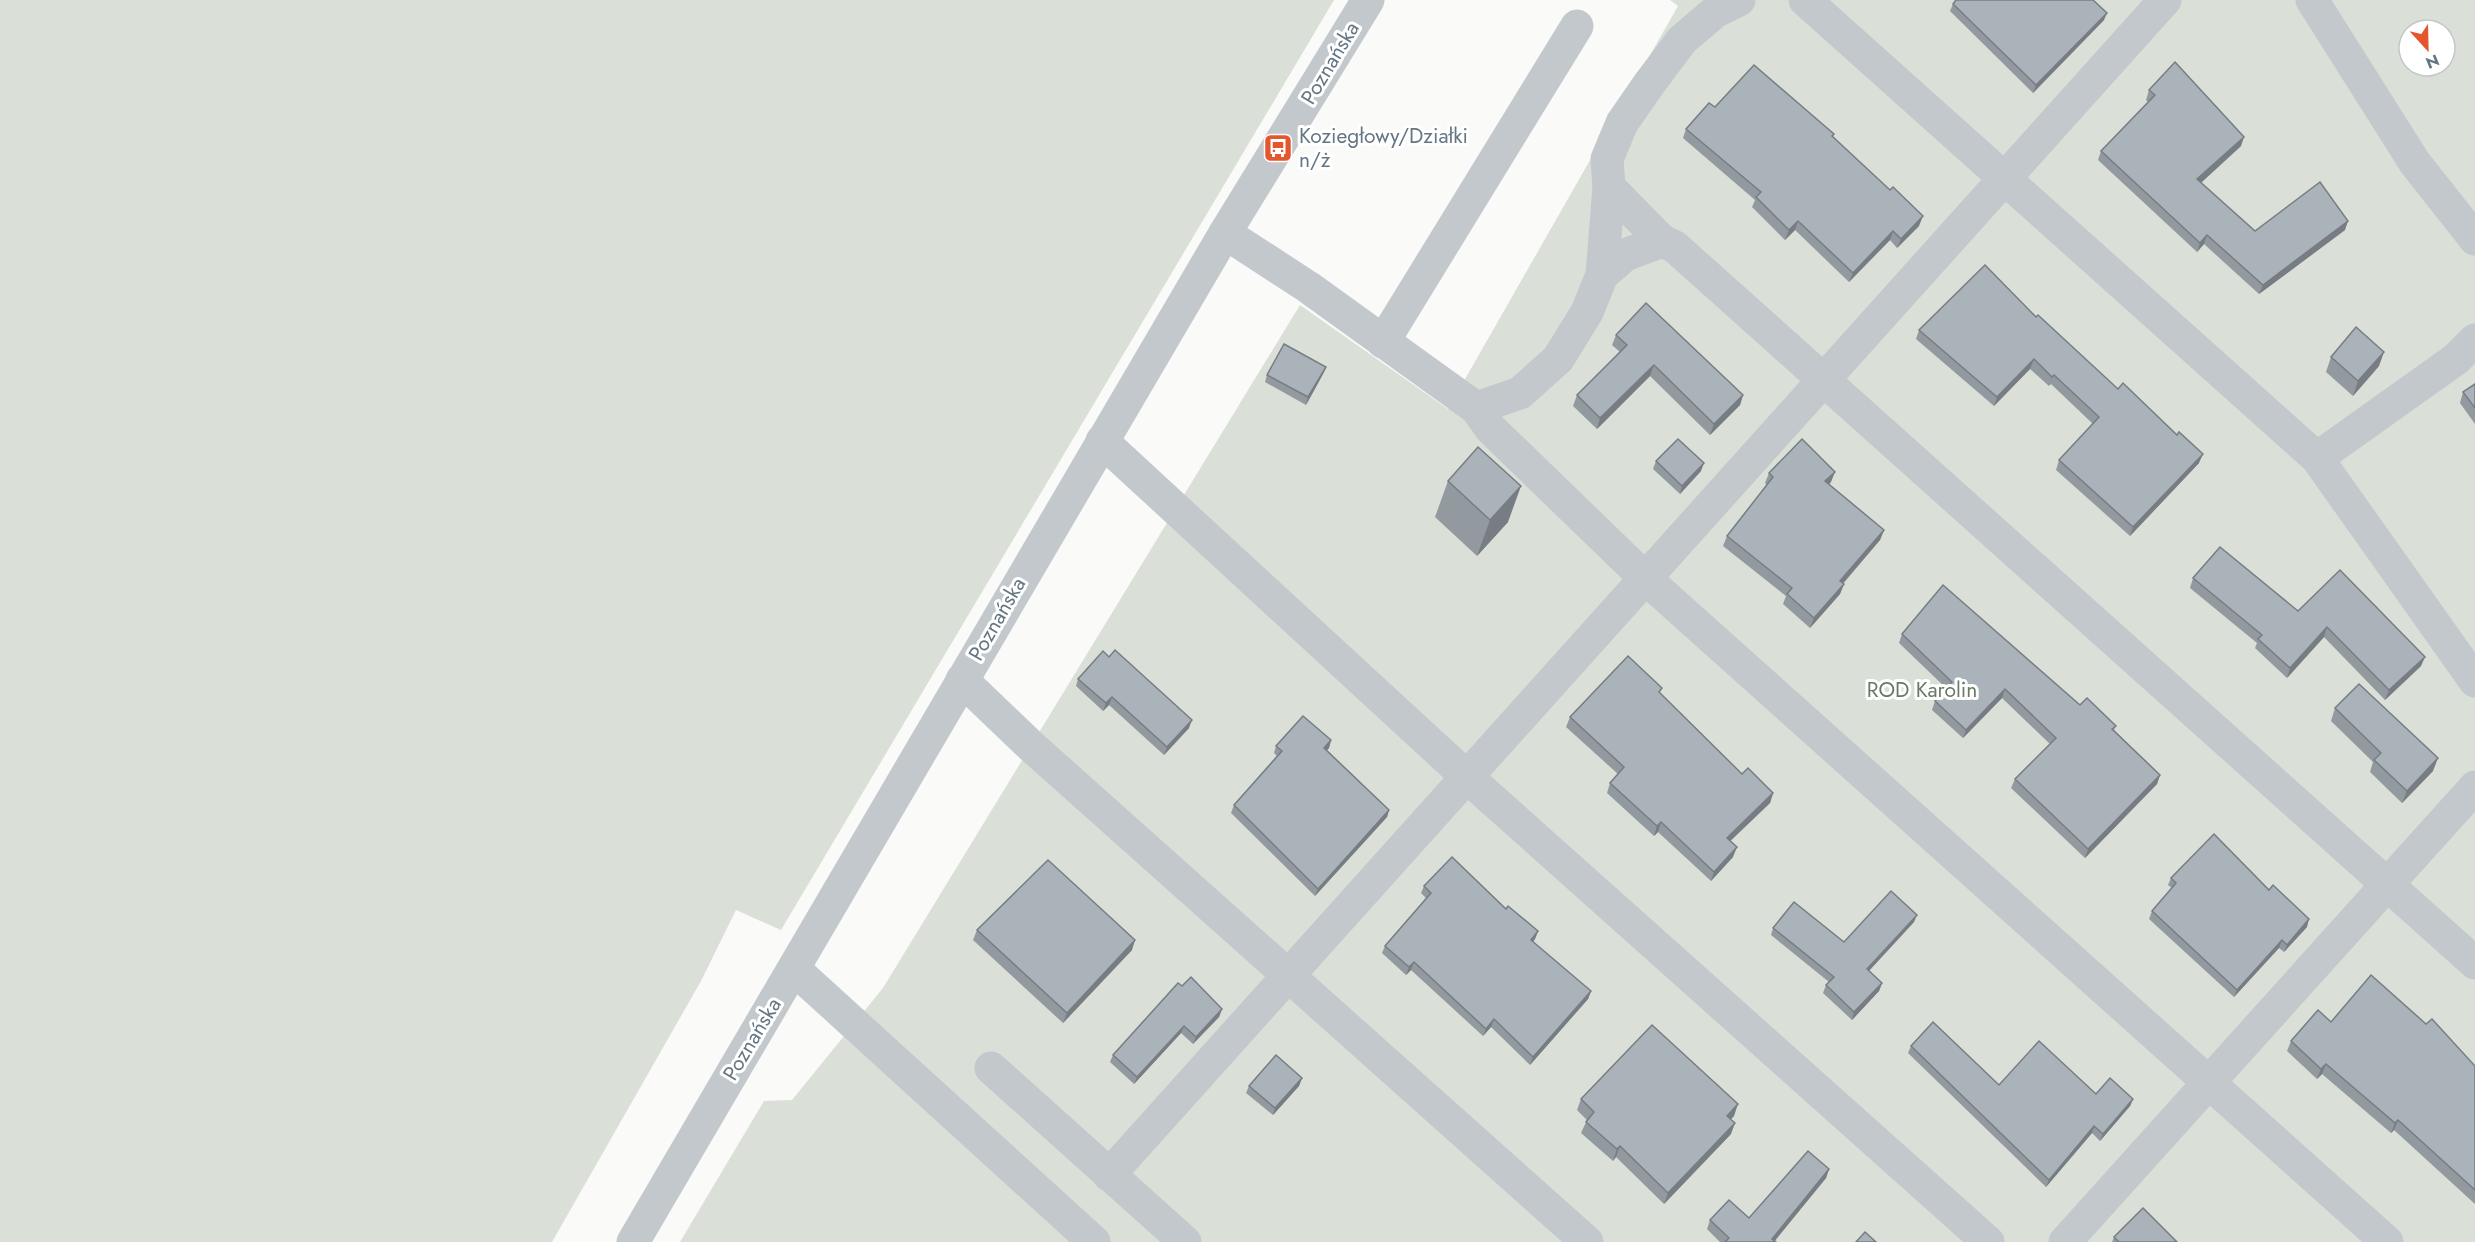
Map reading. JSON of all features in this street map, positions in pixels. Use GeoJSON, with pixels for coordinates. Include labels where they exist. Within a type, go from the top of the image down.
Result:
{"type":"FeatureCollection","features":[{"type":"Feature","properties":{"kind":"street","name":"Poznańska"},"geometry":{"type":"LineString","coordinates":[[633,1242],[1225,233],[1368,0]]}},
{"type":"Feature","properties":{"kind":"street"},"geometry":{"type":"LineString","coordinates":[[1805,0],[2317,458],[2475,681]]}},
{"type":"Feature","properties":{"kind":"street"},"geometry":{"type":"LineString","coordinates":[[1109,1175],[2165,0]]}},
{"type":"Feature","properties":{"kind":"street"},"geometry":{"type":"LineString","coordinates":[[2312,0],[2415,163],[2475,239]]}},
{"type":"Feature","properties":{"kind":"street"},"geometry":{"type":"LineString","coordinates":[[1476,408],[1520,393],[1558,359],[1587,312],[1602,275],[1609,187],[1607,159],[1622,123],[1682,40],[1719,4]]}},
{"type":"Feature","properties":{"kind":"street"},"geometry":{"type":"LineString","coordinates":[[1383,342],[1577,26]]}},
{"type":"Feature","properties":{"kind":"street"},"geometry":{"type":"LineString","coordinates":[[1609,187],[1662,241],[1685,255],[2475,963]]}},
{"type":"Feature","properties":{"kind":"street"},"geometry":{"type":"LineString","coordinates":[[1225,233],[1308,287],[1476,408],[1491,429],[1646,579],[2387,1242]]}},
{"type":"Feature","properties":{"kind":"street"},"geometry":{"type":"LineString","coordinates":[[1602,275],[1625,255],[1662,241]]}},
{"type":"Feature","properties":{"kind":"street"},"geometry":{"type":"LineString","coordinates":[[2317,458],[2457,359],[2475,340]]}},
{"type":"Feature","properties":{"kind":"street"},"geometry":{"type":"LineString","coordinates":[[1102,441],[1467,777],[1988,1242]]}},
{"type":"Feature","properties":{"kind":"street"},"geometry":{"type":"LineString","coordinates":[[962,680],[1031,746],[1587,1242]]}},
{"type":"Feature","properties":{"kind":"street"},"geometry":{"type":"LineString","coordinates":[[2065,1242],[2475,788]]}},
{"type":"Feature","properties":{"kind":"street"},"geometry":{"type":"LineString","coordinates":[[794,969],[1094,1242]]}},
{"type":"Feature","properties":{"kind":"street"},"geometry":{"type":"LineString","coordinates":[[991,1068],[1185,1242]]}},
{"type":"Feature","properties":{"kind":"green space"},"geometry":{"type":"Polygon","coordinates":[[[0,0],[1334,0],[781,930],[736,910],[701,981],[552,1242],[0,1242],[0,0]]]}},
{"type":"Feature","properties":{"kind":"green space","name":"ROD Karolin"},"geometry":{"type":"Polygon","coordinates":[[[1670,0],[2475,0],[2475,1242],[680,1242],[764,1101],[792,1100],[883,988],[1300,305],[1448,409],[1678,6],[1670,0]]]}},
{"type":"Feature","properties":{"kind":"building"},"geometry":{"type":"Polygon","coordinates":[[[1956,0],[2093,0],[2107,13],[2036,85],[1953,4],[1956,0]]]}},
{"type":"Feature","properties":{"kind":"building"},"geometry":{"type":"Polygon","coordinates":[[[2175,62],[2244,137],[2197,179],[2255,231],[2320,182],[2348,221],[2263,285],[2207,235],[2200,243],[2101,151],[2155,95],[2149,90],[2175,62]]]}},
{"type":"Feature","properties":{"kind":"building"},"geometry":{"type":"Polygon","coordinates":[[[1754,65],[1834,134],[1832,136],[1890,190],[1893,187],[1923,216],[1901,239],[1893,231],[1853,273],[1798,221],[1789,230],[1756,197],[1761,192],[1686,129],[1709,103],[1715,107],[1754,65]]]}},
{"type":"Feature","properties":{"kind":"building"},"geometry":{"type":"Polygon","coordinates":[[[1985,265],[2036,317],[2038,315],[2118,389],[2123,383],[2177,435],[2179,432],[2203,454],[2133,527],[2059,460],[2099,417],[2054,375],[2052,377],[2034,359],[1997,397],[1919,330],[1985,265]]]}},
{"type":"Feature","properties":{"kind":"building"},"geometry":{"type":"Polygon","coordinates":[[[1646,303],[1743,395],[1714,424],[1654,365],[1600,418],[1577,395],[1627,345],[1616,335],[1646,303]]]}},
{"type":"Feature","properties":{"kind":"building"},"geometry":{"type":"Polygon","coordinates":[[[2356,327],[2384,352],[2358,381],[2331,357],[2356,327]]]}},
{"type":"Feature","properties":{"kind":"building"},"geometry":{"type":"Polygon","coordinates":[[[1284,344],[1326,367],[1308,397],[1267,375],[1284,344]]]}},
{"type":"Feature","properties":{"kind":"building"},"geometry":{"type":"Polygon","coordinates":[[[2475,384],[2475,408],[2463,392],[2475,384]]]}},
{"type":"Feature","properties":{"kind":"building"},"geometry":{"type":"Polygon","coordinates":[[[1678,439],[1704,463],[1682,486],[1656,461],[1678,439]]]}},
{"type":"Feature","properties":{"kind":"building"},"geometry":{"type":"Polygon","coordinates":[[[1802,439],[1835,472],[1825,481],[1884,530],[1840,581],[1844,584],[1814,618],[1787,594],[1792,588],[1727,536],[1773,477],[1769,473],[1802,439]]]}},
{"type":"Feature","properties":{"kind":"building"},"geometry":{"type":"Polygon","coordinates":[[[1478,447],[1521,486],[1490,520],[1448,481],[1478,447]]]}},
{"type":"Feature","properties":{"kind":"building"},"geometry":{"type":"Polygon","coordinates":[[[2220,547],[2298,611],[2340,570],[2425,657],[2389,690],[2327,627],[2290,668],[2258,639],[2262,635],[2193,578],[2220,547]]]}},
{"type":"Feature","properties":{"kind":"building"},"geometry":{"type":"Polygon","coordinates":[[[1943,585],[2080,705],[2087,698],[2116,726],[2112,729],[2160,775],[2088,849],[2015,779],[2056,738],[2005,689],[1966,730],[1935,701],[1952,682],[1902,634],[1943,585]]]}},
{"type":"Feature","properties":{"kind":"building"},"geometry":{"type":"Polygon","coordinates":[[[1115,650],[1192,720],[1167,747],[1112,697],[1106,703],[1078,679],[1103,651],[1109,657],[1115,650]]]}},
{"type":"Feature","properties":{"kind":"building"},"geometry":{"type":"Polygon","coordinates":[[[1628,656],[1662,688],[1659,692],[1742,774],[1748,768],[1773,793],[1727,838],[1737,847],[1714,872],[1661,822],[1657,826],[1610,783],[1624,767],[1570,717],[1628,656]]]}},
{"type":"Feature","properties":{"kind":"building"},"geometry":{"type":"Polygon","coordinates":[[[2359,684],[2438,758],[2407,791],[2374,760],[2381,753],[2335,708],[2359,684]]]}},
{"type":"Feature","properties":{"kind":"building"},"geometry":{"type":"Polygon","coordinates":[[[1303,716],[1331,740],[1324,748],[1389,810],[1318,889],[1234,805],[1282,751],[1276,746],[1303,716]]]}},
{"type":"Feature","properties":{"kind":"building"},"geometry":{"type":"Polygon","coordinates":[[[2214,834],[2269,890],[2273,885],[2309,919],[2287,945],[2282,940],[2237,990],[2152,911],[2176,883],[2171,878],[2214,834]]]}},
{"type":"Feature","properties":{"kind":"building"},"geometry":{"type":"Polygon","coordinates":[[[1452,857],[1506,909],[1508,906],[1538,931],[1531,940],[1591,991],[1533,1057],[1494,1019],[1486,1029],[1414,962],[1409,967],[1385,946],[1431,893],[1424,886],[1452,857]]]}},
{"type":"Feature","properties":{"kind":"building"},"geometry":{"type":"Polygon","coordinates":[[[1048,860],[1135,940],[1067,1013],[977,930],[1048,860]]]}},
{"type":"Feature","properties":{"kind":"building"},"geometry":{"type":"Polygon","coordinates":[[[1891,891],[1917,915],[1867,969],[1882,983],[1854,1012],[1826,985],[1834,977],[1773,928],[1794,902],[1844,942],[1891,891]]]}},
{"type":"Feature","properties":{"kind":"building"},"geometry":{"type":"Polygon","coordinates":[[[2371,975],[2426,1024],[2432,1019],[2475,1066],[2475,1190],[2398,1120],[2395,1123],[2326,1064],[2321,1069],[2291,1041],[2318,1010],[2331,1022],[2371,975]]]}},
{"type":"Feature","properties":{"kind":"building"},"geometry":{"type":"Polygon","coordinates":[[[1191,977],[1222,1009],[1196,1037],[1184,1026],[1137,1077],[1113,1055],[1178,983],[1182,986],[1191,977]]]}},
{"type":"Feature","properties":{"kind":"building"},"geometry":{"type":"Polygon","coordinates":[[[1933,1022],[1999,1085],[2039,1041],[2096,1094],[2110,1078],[2133,1099],[2103,1134],[2094,1126],[2049,1180],[1911,1046],[1933,1022]]]}},
{"type":"Feature","properties":{"kind":"building"},"geometry":{"type":"Polygon","coordinates":[[[1652,1025],[1738,1104],[1727,1116],[1735,1123],[1668,1193],[1620,1146],[1617,1149],[1586,1122],[1594,1112],[1581,1099],[1652,1025]]]}},
{"type":"Feature","properties":{"kind":"building"},"geometry":{"type":"Polygon","coordinates":[[[1276,1055],[1302,1078],[1275,1108],[1249,1086],[1276,1055]]]}},
{"type":"Feature","properties":{"kind":"building"},"geometry":{"type":"Polygon","coordinates":[[[1808,1151],[1829,1169],[1772,1239],[1776,1242],[1725,1242],[1729,1238],[1710,1220],[1729,1200],[1749,1218],[1808,1151]]]}},
{"type":"Feature","properties":{"kind":"building"},"geometry":{"type":"Polygon","coordinates":[[[2143,1208],[2177,1242],[2119,1242],[2114,1237],[2143,1208]]]}},
{"type":"Feature","properties":{"kind":"building"},"geometry":{"type":"Polygon","coordinates":[[[1865,1232],[1876,1242],[1856,1242],[1865,1232]]]}},
{"type":"Feature","properties":{"kind":"place","name":"Koziegłowy/Działki n/ż"},"geometry":{"type":"Point","coordinates":[1278,148]}}]}
